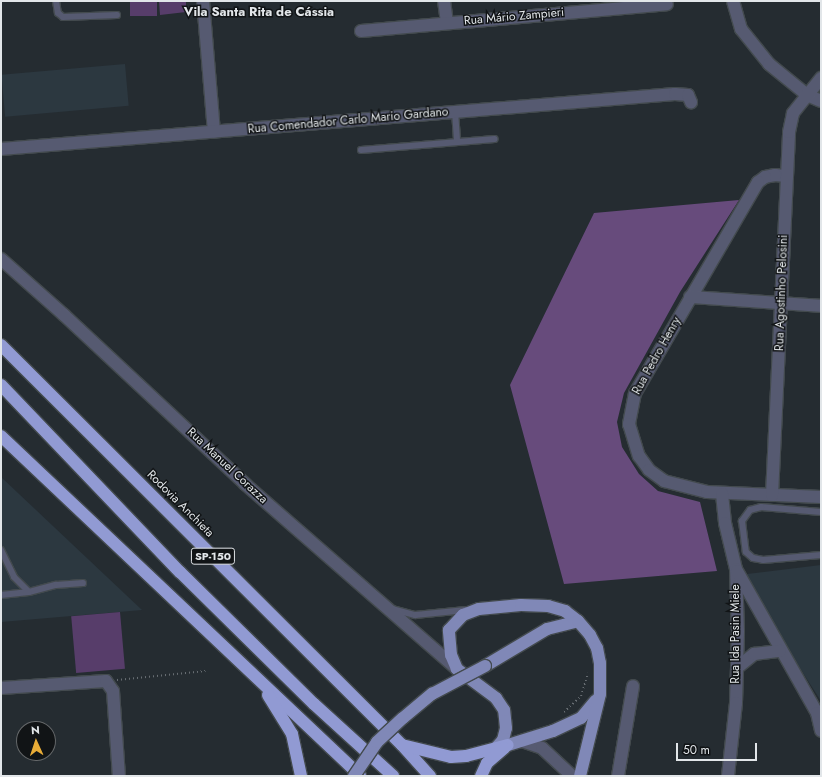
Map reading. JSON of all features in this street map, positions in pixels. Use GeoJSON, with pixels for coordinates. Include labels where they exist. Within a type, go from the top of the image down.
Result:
{"type":"FeatureCollection","features":[{"type":"Feature","properties":{"kind":"highway","name":"Rodovia Anchieta"},"geometry":{"type":"LineString","coordinates":[[1,345],[402,745],[427,772],[434,776]]}},
{"type":"Feature","properties":{"kind":"highway","name":"SP-150"},"geometry":{"type":"LineString","coordinates":[[1,385],[186,578],[314,704],[393,776]]}},
{"type":"Feature","properties":{"kind":"highway"},"geometry":{"type":"LineString","coordinates":[[1,436],[360,776]]}},
{"type":"Feature","properties":{"kind":"highway"},"geometry":{"type":"LineString","coordinates":[[260,682],[292,734],[301,776]]}},
{"type":"Feature","properties":{"kind":"highway"},"geometry":{"type":"LineString","coordinates":[[402,745],[451,756],[466,756],[508,745]]}},
{"type":"Feature","properties":{"kind":"highway"},"geometry":{"type":"LineString","coordinates":[[481,776],[487,763],[508,745]]}},
{"type":"Feature","properties":{"kind":"main road"},"geometry":{"type":"LineString","coordinates":[[495,749],[504,740],[506,728],[504,710],[496,698],[457,669],[451,655],[449,630],[463,614],[479,609],[548,606],[565,611],[578,621],[597,648],[600,694],[580,776]]}},
{"type":"Feature","properties":{"kind":"main road"},"geometry":{"type":"LineString","coordinates":[[354,776],[377,742],[432,694],[485,666],[547,629],[578,621]]}},
{"type":"Feature","properties":{"kind":"main road"},"geometry":{"type":"LineString","coordinates":[[508,745],[571,723],[590,710],[600,694]]}},
{"type":"Feature","properties":{"kind":"street"},"geometry":{"type":"LineString","coordinates":[[203,1],[214,132]]}},
{"type":"Feature","properties":{"kind":"street"},"geometry":{"type":"LineString","coordinates":[[444,1],[447,23]]}},
{"type":"Feature","properties":{"kind":"street"},"geometry":{"type":"LineString","coordinates":[[733,1],[741,29],[769,64],[807,96],[821,100]]}},
{"type":"Feature","properties":{"kind":"street","name":"Rua Mário Zampieri"},"geometry":{"type":"LineString","coordinates":[[361,31],[667,4]]}},
{"type":"Feature","properties":{"kind":"street","name":"Rua Agostinho Pelosini"},"geometry":{"type":"LineString","coordinates":[[772,496],[782,303],[786,176],[793,113],[821,78]]}},
{"type":"Feature","properties":{"kind":"street","name":"Rua Comendador Carlo Mario Gardano"},"geometry":{"type":"LineString","coordinates":[[1,149],[675,94],[688,95],[691,102]]}},
{"type":"Feature","properties":{"kind":"street","name":"Rua Pedro Henry"},"geometry":{"type":"LineString","coordinates":[[786,176],[775,174],[758,182],[635,393],[629,424],[632,440],[649,470],[664,481],[683,487],[722,494],[821,497]]}},
{"type":"Feature","properties":{"kind":"street","name":"Rua Manuel Corazza"},"geometry":{"type":"LineString","coordinates":[[1,259],[64,315],[245,484],[457,669]]}},
{"type":"Feature","properties":{"kind":"street"},"geometry":{"type":"LineString","coordinates":[[690,297],[821,306]]}},
{"type":"Feature","properties":{"kind":"street","name":"Rua Ida Pasin Miele"},"geometry":{"type":"LineString","coordinates":[[722,494],[725,523],[736,569],[738,667],[728,776]]}},
{"type":"Feature","properties":{"kind":"street"},"geometry":{"type":"LineString","coordinates":[[736,569],[780,651],[817,713],[821,731]]}},
{"type":"Feature","properties":{"kind":"street"},"geometry":{"type":"LineString","coordinates":[[738,667],[754,654],[780,651]]}},
{"type":"Feature","properties":{"kind":"street"},"geometry":{"type":"LineString","coordinates":[[1,688],[109,686],[119,776]]}},
{"type":"Feature","properties":{"kind":"street"},"geometry":{"type":"LineString","coordinates":[[618,776],[633,686]]}},
{"type":"Feature","properties":{"kind":"street"},"geometry":{"type":"LineString","coordinates":[[522,741],[542,748],[572,776]]}},
{"type":"Feature","properties":{"kind":"lane"},"geometry":{"type":"LineString","coordinates":[[56,1],[58,13],[63,17],[117,14]]}},
{"type":"Feature","properties":{"kind":"lane"},"geometry":{"type":"LineString","coordinates":[[455,111],[457,142]]}},
{"type":"Feature","properties":{"kind":"lane"},"geometry":{"type":"LineString","coordinates":[[361,150],[495,139]]}},
{"type":"Feature","properties":{"kind":"lane"},"geometry":{"type":"LineString","coordinates":[[821,512],[761,507],[750,510],[742,521],[746,552],[752,558],[763,560],[821,555]]}},
{"type":"Feature","properties":{"kind":"lane"},"geometry":{"type":"LineString","coordinates":[[1,550],[14,577],[29,592]]}},
{"type":"Feature","properties":{"kind":"lane"},"geometry":{"type":"LineString","coordinates":[[1,595],[29,592],[56,584],[83,583]]}},
{"type":"Feature","properties":{"kind":"lane"},"geometry":{"type":"LineString","coordinates":[[386,607],[415,614],[479,609]]}},
{"type":"Feature","properties":{"kind":"path"},"geometry":{"type":"LineString","coordinates":[[571,723],[563,713],[581,696],[587,680],[588,667]]}},
{"type":"Feature","properties":{"kind":"path"},"geometry":{"type":"LineString","coordinates":[[109,686],[206,671]]}},
{"type":"Feature","properties":{"kind":"shaded area"},"geometry":{"type":"Polygon","coordinates":[[[130,1],[157,1],[157,16],[130,16],[130,1]]]}},
{"type":"Feature","properties":{"kind":"shaded area"},"geometry":{"type":"Polygon","coordinates":[[[159,1],[186,1],[186,12],[160,15],[159,1]]]}},
{"type":"Feature","properties":{"kind":"shaded area"},"geometry":{"type":"Polygon","coordinates":[[[125,64],[129,106],[5,117],[1,75],[125,64]]]}},
{"type":"Feature","properties":{"kind":"shaded area"},"geometry":{"type":"Polygon","coordinates":[[[739,200],[680,292],[624,393],[617,422],[622,447],[639,474],[658,491],[700,502],[717,571],[564,584],[510,385],[594,213],[739,200]]]}},
{"type":"Feature","properties":{"kind":"shaded area"},"geometry":{"type":"Polygon","coordinates":[[[1,477],[142,610],[1,622],[1,477]]]}},
{"type":"Feature","properties":{"kind":"shaded area"},"geometry":{"type":"Polygon","coordinates":[[[821,565],[821,701],[750,591],[747,574],[821,565]]]}},
{"type":"Feature","properties":{"kind":"shaded area"},"geometry":{"type":"Polygon","coordinates":[[[120,612],[125,669],[76,673],[71,616],[120,612]]]}},
{"type":"Feature","properties":{"kind":"district","name":"Vila Santa Rita de Cássia"},"geometry":{"type":"Point","coordinates":[259,12]}}]}
